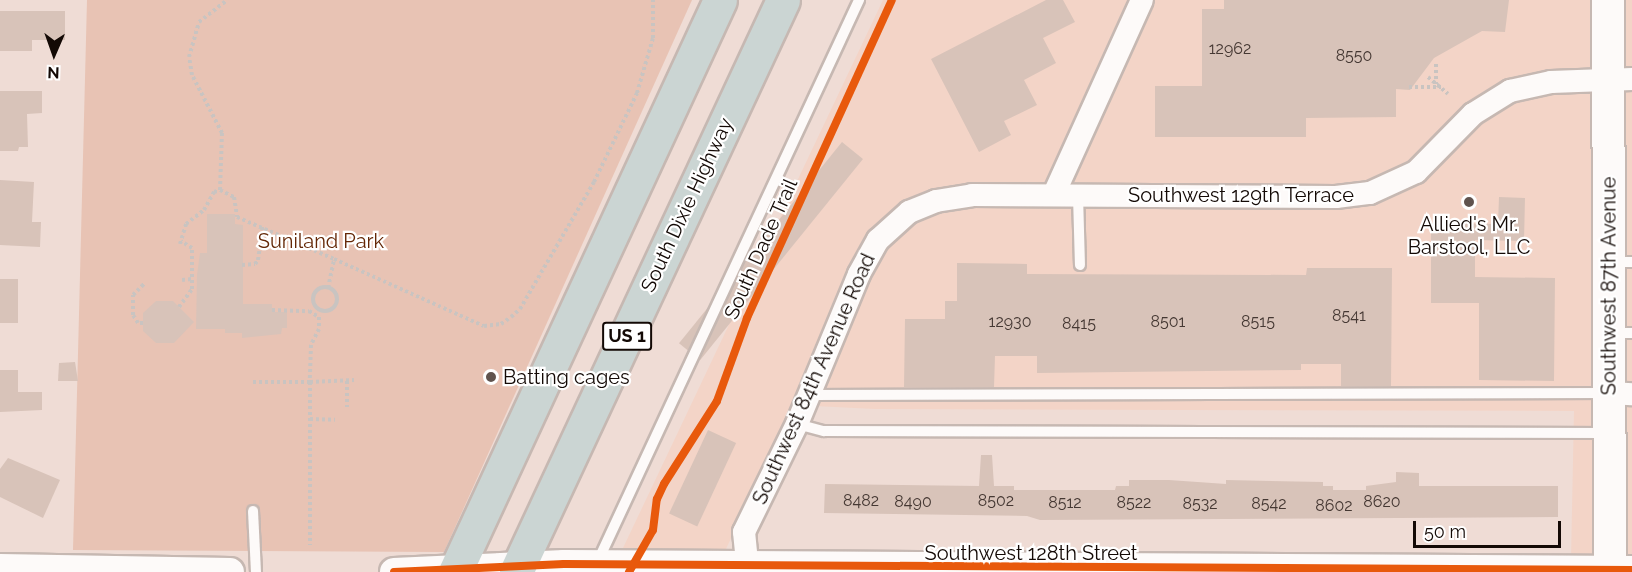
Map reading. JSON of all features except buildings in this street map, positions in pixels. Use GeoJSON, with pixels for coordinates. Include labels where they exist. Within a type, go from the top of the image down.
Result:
{"type":"FeatureCollection","features":[{"type":"Feature","properties":{"kind":"highway","name":"US 1"},"geometry":{"type":"LineString","coordinates":[[456,570],[720,0]]}},
{"type":"Feature","properties":{"kind":"highway","name":"South Dixie Highway"},"geometry":{"type":"LineString","coordinates":[[517,568],[783,0]]}},
{"type":"Feature","properties":{"kind":"main road","name":"Southwest 87th Avenue"},"geometry":{"type":"LineString","coordinates":[[1608,0],[1620,79],[1621,393],[1610,433],[1617,571]]}},
{"type":"Feature","properties":{"kind":"street"},"geometry":{"type":"LineString","coordinates":[[1054,194],[1142,0]]}},
{"type":"Feature","properties":{"kind":"street","name":"Southwest 129th Terrace"},"geometry":{"type":"LineString","coordinates":[[922,206],[972,195],[1336,197],[1370,193],[1416,172],[1473,114],[1510,91],[1551,82],[1620,79]]}},
{"type":"Feature","properties":{"kind":"street","name":"Southwest 84th Avenue Road"},"geometry":{"type":"LineString","coordinates":[[748,569],[744,532],[797,424],[878,240],[897,220],[922,206]]}},
{"type":"Feature","properties":{"kind":"street"},"geometry":{"type":"LineString","coordinates":[[0,568],[213,571]]}},
{"type":"Feature","properties":{"kind":"street","name":"Southwest 128th Street"},"geometry":{"type":"LineString","coordinates":[[394,572],[517,568],[1617,571]]}},
{"type":"Feature","properties":{"kind":"lane"},"geometry":{"type":"LineString","coordinates":[[595,568],[859,0]]}},
{"type":"Feature","properties":{"kind":"lane"},"geometry":{"type":"LineString","coordinates":[[1078,195],[1080,265]]}},
{"type":"Feature","properties":{"kind":"lane"},"geometry":{"type":"LineString","coordinates":[[808,395],[1621,393]]}},
{"type":"Feature","properties":{"kind":"lane"},"geometry":{"type":"LineString","coordinates":[[797,424],[824,430],[1610,433]]}},
{"type":"Feature","properties":{"kind":"lane"},"geometry":{"type":"LineString","coordinates":[[253,511],[256,572]]}},
{"type":"Feature","properties":{"kind":"path"},"geometry":{"type":"LineString","coordinates":[[220,190],[222,133],[192,75],[189,57],[199,22],[227,0]]}},
{"type":"Feature","properties":{"kind":"path"},"geometry":{"type":"LineString","coordinates":[[179,307],[192,289],[192,248],[180,242],[186,224],[204,210],[213,192],[220,190],[234,197],[237,217],[263,226],[484,326],[501,324],[520,309],[594,182],[633,102],[651,49],[653,0]]}},
{"type":"Feature","properties":{"kind":"path"},"geometry":{"type":"LineString","coordinates":[[1436,64],[1438,85]]}},
{"type":"Feature","properties":{"kind":"path"},"geometry":{"type":"LineString","coordinates":[[1428,77],[1448,94]]}},
{"type":"Feature","properties":{"kind":"path"},"geometry":{"type":"LineString","coordinates":[[1409,87],[1438,85]]}},
{"type":"Feature","properties":{"kind":"path"},"geometry":{"type":"LineString","coordinates":[[242,265],[255,264],[258,260],[263,226]]}},
{"type":"Feature","properties":{"kind":"path"},"geometry":{"type":"LineString","coordinates":[[328,288],[334,259]]}},
{"type":"Feature","properties":{"kind":"path"},"geometry":{"type":"LineString","coordinates":[[182,280],[192,279]]}},
{"type":"Feature","properties":{"kind":"path"},"geometry":{"type":"LineString","coordinates":[[143,323],[138,323],[133,315],[133,295],[144,284]]}},
{"type":"Feature","properties":{"kind":"path"},"geometry":{"type":"LineString","coordinates":[[321,288],[328,288],[335,292],[336,304],[330,310],[318,309],[314,295],[321,288]]}},
{"type":"Feature","properties":{"kind":"path"},"geometry":{"type":"LineString","coordinates":[[314,314],[318,309]]}},
{"type":"Feature","properties":{"kind":"path"},"geometry":{"type":"LineString","coordinates":[[272,310],[314,314]]}},
{"type":"Feature","properties":{"kind":"path"},"geometry":{"type":"LineString","coordinates":[[310,545],[311,345],[320,326],[314,314]]}},
{"type":"Feature","properties":{"kind":"path"},"geometry":{"type":"LineString","coordinates":[[253,382],[354,380]]}},
{"type":"Feature","properties":{"kind":"path"},"geometry":{"type":"LineString","coordinates":[[347,381],[347,407]]}},
{"type":"Feature","properties":{"kind":"path"},"geometry":{"type":"LineString","coordinates":[[310,419],[335,420]]}},
{"type":"Feature","properties":{"kind":"shaded area"},"geometry":{"type":"Polygon","coordinates":[[[883,0],[1632,0],[1632,559],[1571,559],[1574,411],[875,409],[794,405],[725,551],[623,548],[883,0]]]}},
{"type":"Feature","properties":{"kind":"green space","name":"Suniland Park"},"geometry":{"type":"Polygon","coordinates":[[[87,0],[692,0],[444,552],[73,550],[87,0]]]}},
{"type":"Feature","properties":{"kind":"cycle path","name":"South Dade Trail"},"geometry":{"type":"LineString","coordinates":[[629,572],[653,530],[657,499],[664,484],[717,401],[747,318],[892,0]]}},
{"type":"Feature","properties":{"kind":"cycle path"},"geometry":{"type":"LineString","coordinates":[[394,572],[564,564],[1632,570]]}},
{"type":"Feature","properties":{"kind":"place","name":"Allied's Mr. Barstool, LLC"},"geometry":{"type":"Point","coordinates":[1469,202]}},
{"type":"Feature","properties":{"kind":"place","name":"Batting cages"},"geometry":{"type":"Point","coordinates":[491,377]}}]}
